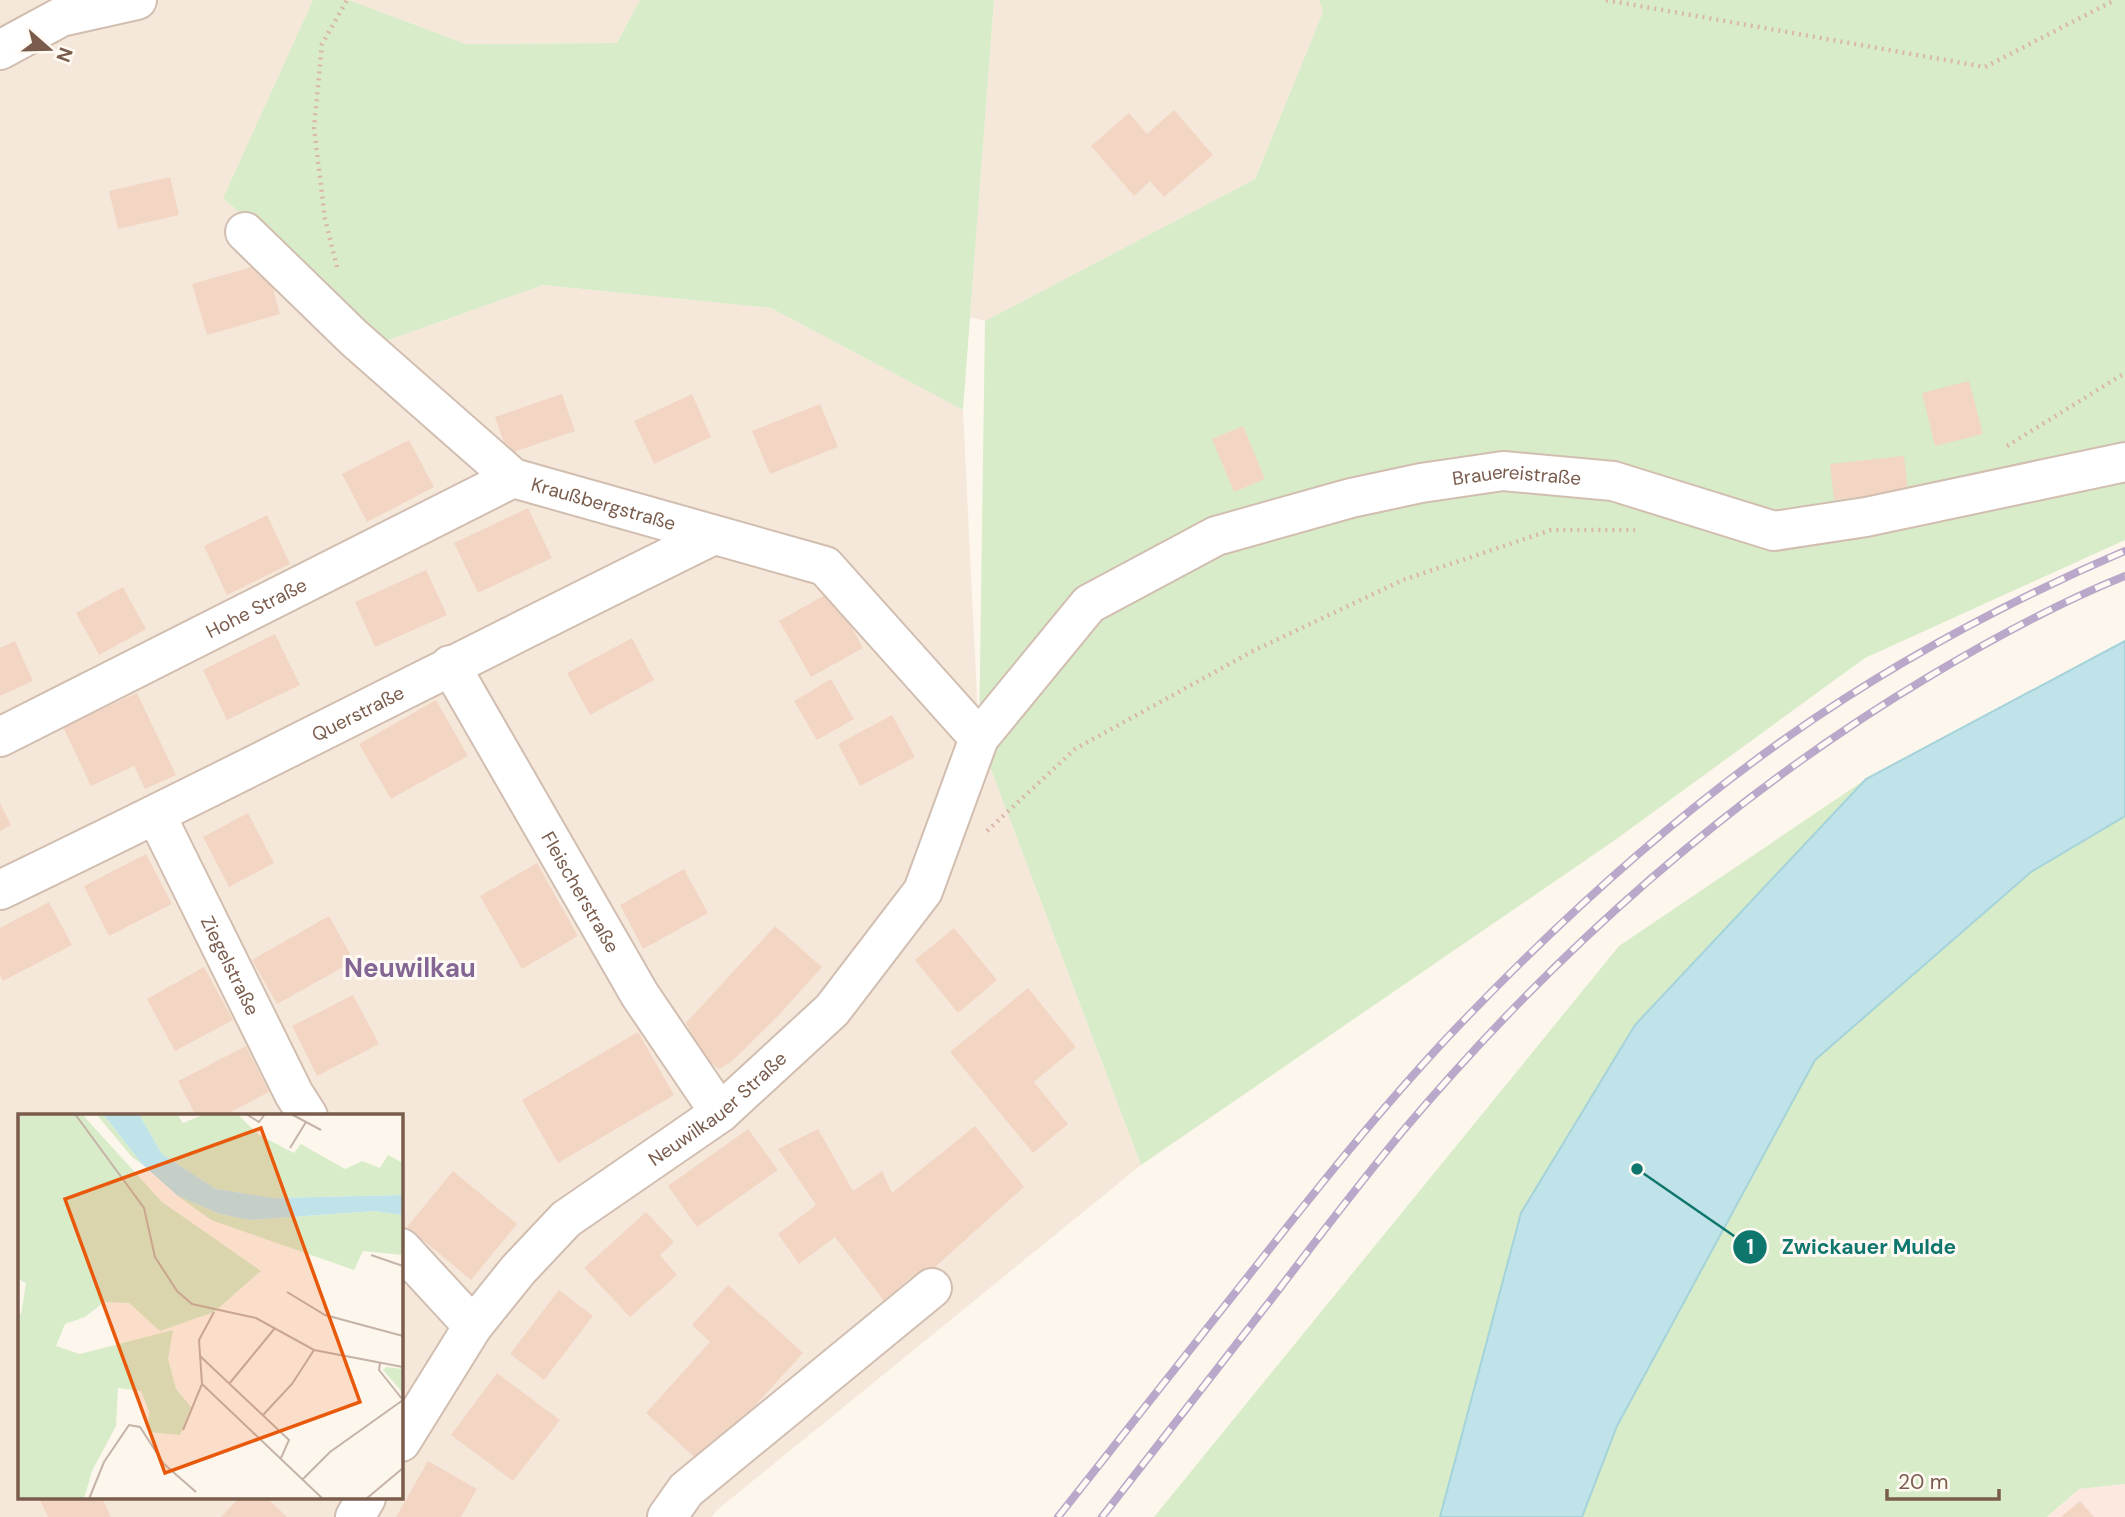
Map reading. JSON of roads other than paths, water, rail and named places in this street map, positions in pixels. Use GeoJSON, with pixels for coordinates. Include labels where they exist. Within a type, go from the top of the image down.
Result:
{"type":"FeatureCollection","features":[{"type":"Feature","properties":{"kind":"street"},"geometry":{"type":"LineString","coordinates":[[0,50],[61,17],[137,0]]}},
{"type":"Feature","properties":{"kind":"street","name":"Kraußbergstraße"},"geometry":{"type":"LineString","coordinates":[[245,232],[354,338],[513,478],[825,566],[979,738]]}},
{"type":"Feature","properties":{"kind":"street","name":"Brauereistraße"},"geometry":{"type":"LineString","coordinates":[[979,738],[1089,604],[1216,536],[1351,498],[1422,483],[1503,471],[1613,481],[1774,531],[1866,517],[2125,462]]}},
{"type":"Feature","properties":{"kind":"street","name":"Hohe Straße"},"geometry":{"type":"LineString","coordinates":[[0,737],[513,478]]}},
{"type":"Feature","properties":{"kind":"street","name":"Querstraße"},"geometry":{"type":"LineString","coordinates":[[0,890],[156,815],[450,665],[714,535]]}},
{"type":"Feature","properties":{"kind":"street","name":"Fleischerstraße"},"geometry":{"type":"LineString","coordinates":[[450,665],[640,995],[720,1113]]}},
{"type":"Feature","properties":{"kind":"street","name":"Neuwilkauer Straße"},"geometry":{"type":"LineString","coordinates":[[402,1440],[473,1326],[518,1270],[566,1219],[720,1113],[832,1010],[923,891],[979,738]]}},
{"type":"Feature","properties":{"kind":"street","name":"Ziegelstraße"},"geometry":{"type":"LineString","coordinates":[[156,815],[288,1082],[307,1114]]}},
{"type":"Feature","properties":{"kind":"street"},"geometry":{"type":"LineString","coordinates":[[402,1249],[473,1326]]}},
{"type":"Feature","properties":{"kind":"street"},"geometry":{"type":"LineString","coordinates":[[667,1517],[686,1490],[932,1288]]}},
{"type":"Feature","properties":{"kind":"street"},"geometry":{"type":"LineString","coordinates":[[355,1517],[365,1500]]}},
{"type":"Feature","properties":{"kind":"water"},"geometry":{"type":"Polygon","coordinates":[[[2125,641],[2125,816],[2031,872],[1815,1060],[1617,1426],[1582,1517],[1440,1517],[1521,1213],[1635,1025],[1866,779],[2125,641]]]}},
{"type":"Feature","properties":{"kind":"railway"},"geometry":{"type":"LineString","coordinates":[[1058,1517],[1347,1152],[1396,1095],[1485,998],[1609,880],[1695,806],[1826,711],[1950,636],[2037,591],[2125,551]]}},
{"type":"Feature","properties":{"kind":"railway"},"geometry":{"type":"LineString","coordinates":[[1102,1517],[1402,1132],[1520,1002],[1582,941],[1714,826],[1856,723],[2001,635],[2125,576]]}},
{"type":"Feature","properties":{"kind":"place","name":"Zwickauer Mulde"},"geometry":{"type":"Point","coordinates":[1637,1169]}},
{"type":"Feature","properties":{"kind":"district","name":"Neuwilkau"},"geometry":{"type":"Point","coordinates":[410,968]}}]}
